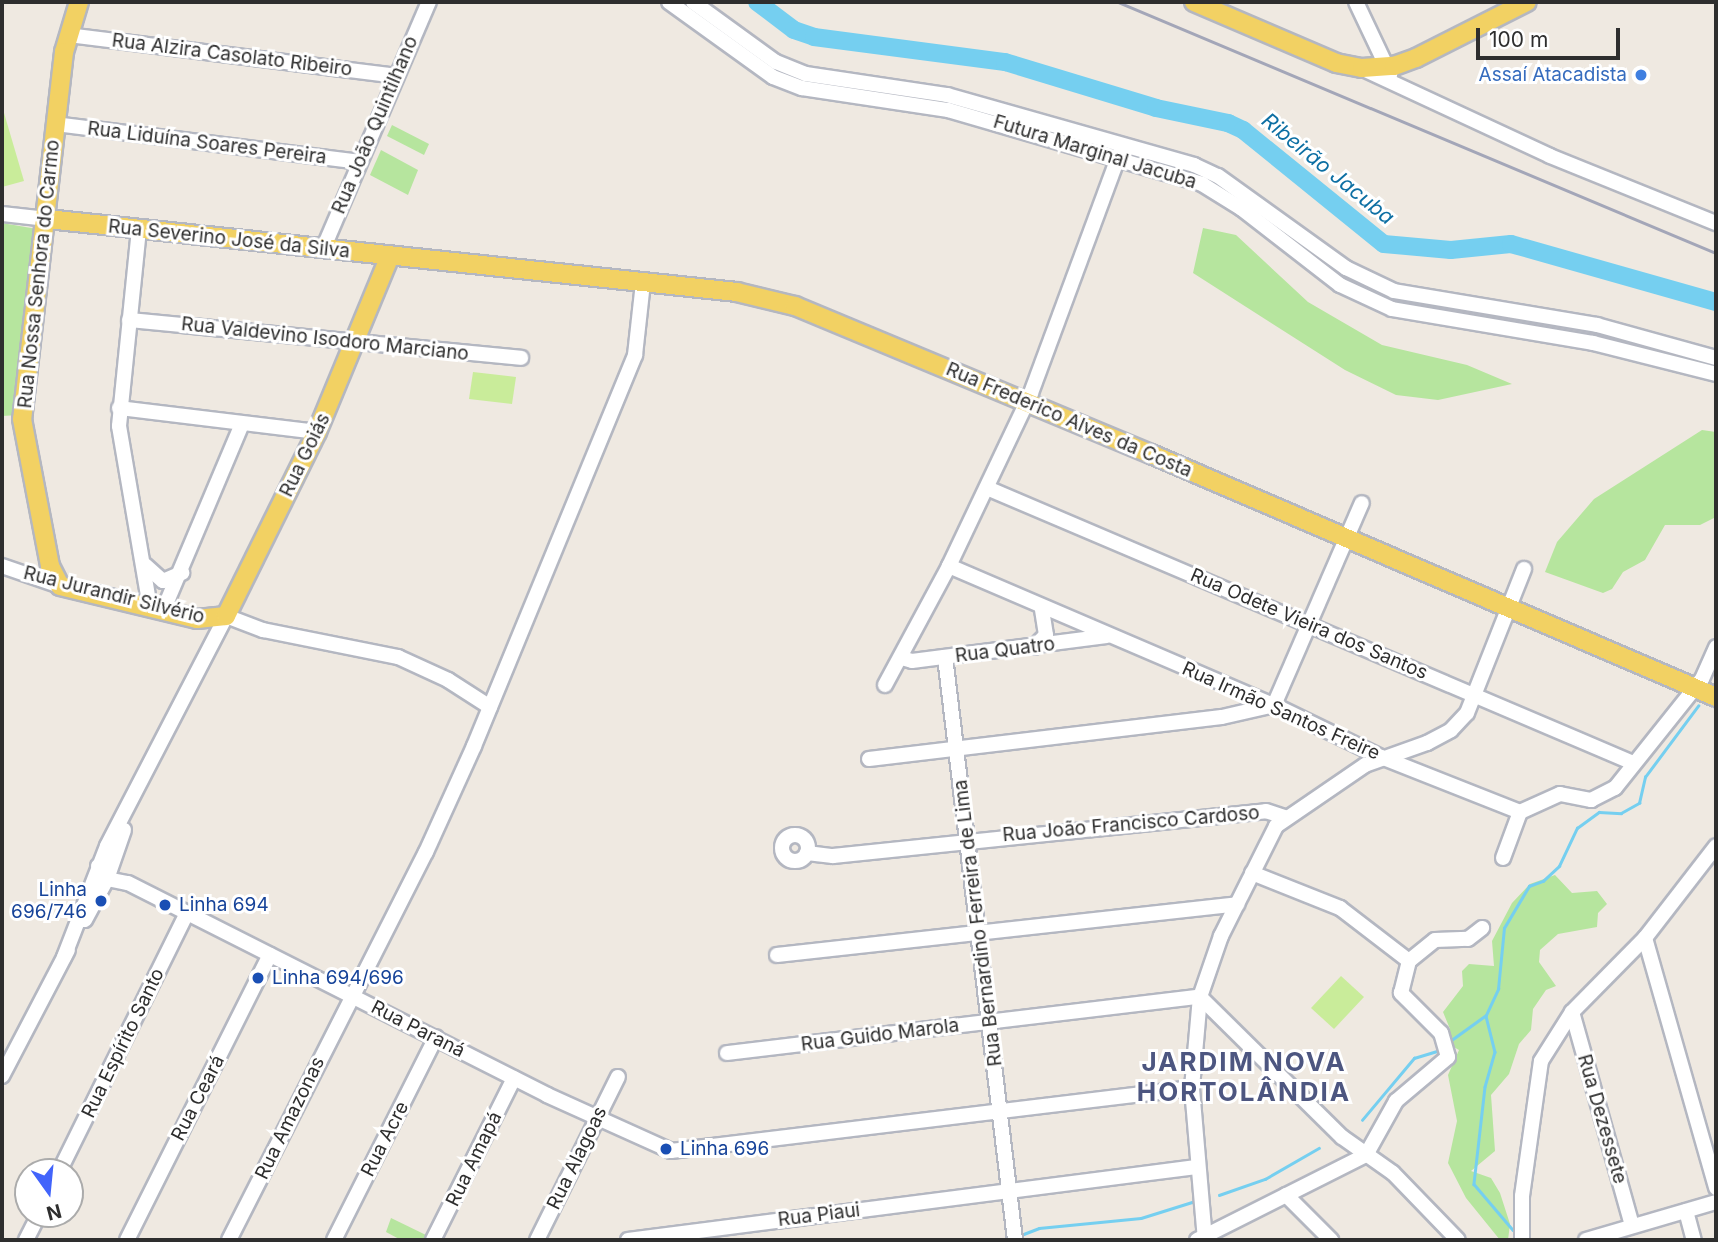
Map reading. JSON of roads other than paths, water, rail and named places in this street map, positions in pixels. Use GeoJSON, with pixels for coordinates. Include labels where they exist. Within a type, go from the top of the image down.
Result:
{"type":"FeatureCollection","features":[{"type":"Feature","properties":{"kind":"main road","name":"Rua Nossa Senhora do Carmo"},"geometry":{"type":"LineString","coordinates":[[60,586],[50,566],[22,419],[47,219],[55,124],[68,35],[79,2]]}},
{"type":"Feature","properties":{"kind":"main road"},"geometry":{"type":"LineString","coordinates":[[1196,2],[1335,63],[1362,68],[1386,67],[1416,58],[1527,2]]}},
{"type":"Feature","properties":{"kind":"main road"},"geometry":{"type":"LineString","coordinates":[[49,199],[67,222]]}},
{"type":"Feature","properties":{"kind":"main road","name":"Rua Severino José da Silva"},"geometry":{"type":"LineString","coordinates":[[47,219],[390,256]]}},
{"type":"Feature","properties":{"kind":"main road","name":"Rua Frederico Alves da Costa"},"geometry":{"type":"LineString","coordinates":[[390,256],[737,292],[795,306],[1027,402],[1716,697]]}},
{"type":"Feature","properties":{"kind":"main road","name":"Rua Goiás"},"geometry":{"type":"LineString","coordinates":[[226,616],[317,432],[390,256]]}},
{"type":"Feature","properties":{"kind":"main road","name":"Rua Jurandir Silvério"},"geometry":{"type":"LineString","coordinates":[[60,586],[197,619],[226,616]]}},
{"type":"Feature","properties":{"kind":"street","name":"Rua João Quintilhano"},"geometry":{"type":"LineString","coordinates":[[323,249],[358,162],[429,2]]}},
{"type":"Feature","properties":{"kind":"street","name":"Futura Marginal Jacuba"},"geometry":{"type":"LineString","coordinates":[[669,2],[773,77],[802,88],[948,110],[1202,184],[1235,203],[1340,285],[1392,309],[1593,343],[1716,374]]}},
{"type":"Feature","properties":{"kind":"street","name":"Futura Marginal Jacuba"},"geometry":{"type":"LineString","coordinates":[[693,2],[776,62],[806,74],[947,95],[1123,143],[1219,176],[1346,268],[1394,290],[1597,325],[1716,358]]}},
{"type":"Feature","properties":{"kind":"street"},"geometry":{"type":"LineString","coordinates":[[1356,2],[1395,83]]}},
{"type":"Feature","properties":{"kind":"street","name":"Rua Alzira Casolato Ribeiro"},"geometry":{"type":"LineString","coordinates":[[68,35],[396,76]]}},
{"type":"Feature","properties":{"kind":"street"},"geometry":{"type":"LineString","coordinates":[[1362,68],[1550,156],[1716,223]]}},
{"type":"Feature","properties":{"kind":"street","name":"Rua Liduína Soares Pereira"},"geometry":{"type":"LineString","coordinates":[[55,124],[358,162]]}},
{"type":"Feature","properties":{"kind":"street"},"geometry":{"type":"LineString","coordinates":[[885,685],[902,659],[949,566],[1027,402],[1123,143]]}},
{"type":"Feature","properties":{"kind":"street","name":"Rua Severino José da Silva"},"geometry":{"type":"LineString","coordinates":[[2,214],[47,219]]}},
{"type":"Feature","properties":{"kind":"street"},"geometry":{"type":"LineString","coordinates":[[139,229],[119,408],[144,564],[156,609]]}},
{"type":"Feature","properties":{"kind":"street","name":"Rua Amazonas"},"geometry":{"type":"LineString","coordinates":[[229,1240],[351,995],[426,852],[490,707],[635,355],[643,282]]}},
{"type":"Feature","properties":{"kind":"street","name":"Rua Valdevino Isodoro Marciano"},"geometry":{"type":"LineString","coordinates":[[129,320],[521,358]]}},
{"type":"Feature","properties":{"kind":"street"},"geometry":{"type":"LineString","coordinates":[[119,408],[317,432]]}},
{"type":"Feature","properties":{"kind":"street"},"geometry":{"type":"LineString","coordinates":[[156,609],[182,573],[242,424]]}},
{"type":"Feature","properties":{"kind":"street","name":"Rua Odete Vieira dos Santos"},"geometry":{"type":"LineString","coordinates":[[987,488],[1631,762]]}},
{"type":"Feature","properties":{"kind":"street"},"geometry":{"type":"LineString","coordinates":[[869,759],[1222,717],[1274,705],[1349,540],[1362,503]]}},
{"type":"Feature","properties":{"kind":"street"},"geometry":{"type":"LineString","coordinates":[[144,564],[158,580],[182,573]]}},
{"type":"Feature","properties":{"kind":"street","name":"Rua Jurandir Silvério"},"geometry":{"type":"LineString","coordinates":[[2,566],[60,586]]}},
{"type":"Feature","properties":{"kind":"street","name":"Rua Irmão Santos Freire"},"geometry":{"type":"LineString","coordinates":[[949,566],[1042,609],[1274,705],[1381,757],[1520,812]]}},
{"type":"Feature","properties":{"kind":"street"},"geometry":{"type":"LineString","coordinates":[[1482,928],[1468,939],[1435,940],[1409,961],[1401,993],[1441,1033],[1450,1049],[1448,1057],[1396,1101],[1366,1155],[1202,1239],[1192,1088],[1200,997],[1208,967],[1237,904],[1276,826],[1381,757],[1427,743],[1451,730],[1467,713],[1511,610],[1524,569]]}},
{"type":"Feature","properties":{"kind":"street"},"geometry":{"type":"LineString","coordinates":[[1034,646],[1046,635],[1042,609]]}},
{"type":"Feature","properties":{"kind":"street"},"geometry":{"type":"LineString","coordinates":[[226,616],[263,631],[398,657],[448,680],[490,707]]}},
{"type":"Feature","properties":{"kind":"street","name":"Rua Goiás"},"geometry":{"type":"LineString","coordinates":[[64,957],[103,865],[226,616]]}},
{"type":"Feature","properties":{"kind":"street"},"geometry":{"type":"LineString","coordinates":[[197,619],[206,630],[209,650]]}},
{"type":"Feature","properties":{"kind":"street","name":"Rua Quatro"},"geometry":{"type":"LineString","coordinates":[[902,659],[945,657],[1107,636]]}},
{"type":"Feature","properties":{"kind":"street"},"geometry":{"type":"LineString","coordinates":[[1503,858],[1520,812],[1560,794],[1579,800],[1603,795],[1615,788],[1631,762],[1692,687],[1702,679],[1716,647]]}},
{"type":"Feature","properties":{"kind":"street","name":"Rua Bernardino Ferreira de Lima"},"geometry":{"type":"LineString","coordinates":[[945,657],[969,839],[1015,1240]]}},
{"type":"Feature","properties":{"kind":"street"},"geometry":{"type":"LineString","coordinates":[[1222,717],[1231,703],[1225,685]]}},
{"type":"Feature","properties":{"kind":"street","name":"Rua João Francisco Cardoso"},"geometry":{"type":"LineString","coordinates":[[807,853],[833,856],[969,839],[1266,811],[1287,818]]}},
{"type":"Feature","properties":{"kind":"street"},"geometry":{"type":"LineString","coordinates":[[1522,1240],[1522,1196],[1541,1061],[1572,1012],[1645,938],[1715,855]]}},
{"type":"Feature","properties":{"kind":"street","name":"Rua Goiás"},"geometry":{"type":"LineString","coordinates":[[2,1076],[107,879],[103,865]]}},
{"type":"Feature","properties":{"kind":"street","name":"Rua Paraná"},"geometry":{"type":"LineString","coordinates":[[103,865],[128,883],[270,956],[596,1118],[666,1149],[681,1151],[1192,1088]]}},
{"type":"Feature","properties":{"kind":"street"},"geometry":{"type":"LineString","coordinates":[[1252,873],[1340,908],[1409,961]]}},
{"type":"Feature","properties":{"kind":"street","name":"Rua Paraná"},"geometry":{"type":"LineString","coordinates":[[107,879],[128,883]]}},
{"type":"Feature","properties":{"kind":"street"},"geometry":{"type":"LineString","coordinates":[[777,955],[1237,904]]}},
{"type":"Feature","properties":{"kind":"street","name":"Rua Espírito Santo"},"geometry":{"type":"LineString","coordinates":[[67,1158],[187,913]]}},
{"type":"Feature","properties":{"kind":"street"},"geometry":{"type":"LineString","coordinates":[[1645,938],[1716,1188]]}},
{"type":"Feature","properties":{"kind":"street","name":"Rua Ceará"},"geometry":{"type":"LineString","coordinates":[[127,1240],[270,956]]}},
{"type":"Feature","properties":{"kind":"street"},"geometry":{"type":"LineString","coordinates":[[1200,997],[1342,1137],[1393,1173],[1458,1240]]}},
{"type":"Feature","properties":{"kind":"street","name":"Rua Guido Marola"},"geometry":{"type":"LineString","coordinates":[[727,1053],[1200,997]]}},
{"type":"Feature","properties":{"kind":"street","name":"Rua Dezessete"},"geometry":{"type":"LineString","coordinates":[[1572,1012],[1632,1226]]}},
{"type":"Feature","properties":{"kind":"street","name":"Rua Acre"},"geometry":{"type":"LineString","coordinates":[[334,1240],[436,1037]]}},
{"type":"Feature","properties":{"kind":"street","name":"Rua Alagoas"},"geometry":{"type":"LineString","coordinates":[[537,1240],[618,1077]]}},
{"type":"Feature","properties":{"kind":"street","name":"Rua Amapá"},"geometry":{"type":"LineString","coordinates":[[433,1240],[514,1078]]}},
{"type":"Feature","properties":{"kind":"street","name":"Rua Piaui"},"geometry":{"type":"LineString","coordinates":[[628,1240],[1196,1167]]}},
{"type":"Feature","properties":{"kind":"street"},"geometry":{"type":"LineString","coordinates":[[1286,1195],[1331,1240]]}},
{"type":"Feature","properties":{"kind":"street"},"geometry":{"type":"LineString","coordinates":[[1586,1240],[1716,1202]]}},
{"type":"Feature","properties":{"kind":"street"},"geometry":{"type":"LineString","coordinates":[[1686,1211],[1694,1240]]}},
{"type":"Feature","properties":{"kind":"waterway","name":"Ribeirão Jacuba"},"geometry":{"type":"LineString","coordinates":[[757,2],[794,30],[814,37],[1005,62],[1156,108],[1228,123],[1243,130],[1384,244],[1451,250],[1511,244],[1716,302]]}},
{"type":"Feature","properties":{"kind":"waterway"},"geometry":{"type":"LineString","coordinates":[[1450,1041],[1486,1015],[1498,989],[1504,928],[1529,886],[1543,881],[1559,866],[1577,828],[1599,812],[1621,813],[1639,803],[1645,777],[1698,706]]}},
{"type":"Feature","properties":{"kind":"waterway"},"geometry":{"type":"LineString","coordinates":[[1486,1016],[1495,1052],[1485,1087],[1474,1184],[1513,1230]]}},
{"type":"Feature","properties":{"kind":"waterway"},"geometry":{"type":"LineString","coordinates":[[1362,1120],[1414,1058],[1440,1050]]}},
{"type":"Feature","properties":{"kind":"waterway"},"geometry":{"type":"LineString","coordinates":[[1219,1195],[1265,1179],[1319,1148]]}},
{"type":"Feature","properties":{"kind":"waterway"},"geometry":{"type":"LineString","coordinates":[[1021,1235],[1039,1228],[1141,1218],[1192,1202]]}},
{"type":"Feature","properties":{"kind":"railway"},"geometry":{"type":"LineString","coordinates":[[1118,2],[1716,253]]}},
{"type":"Feature","properties":{"kind":"place","name":"Assaí Atacadista"},"geometry":{"type":"Point","coordinates":[1641,75]}},
{"type":"Feature","properties":{"kind":"place","name":"Linha 696/746"},"geometry":{"type":"Point","coordinates":[101,901]}},
{"type":"Feature","properties":{"kind":"place","name":"Linha 694"},"geometry":{"type":"Point","coordinates":[165,905]}},
{"type":"Feature","properties":{"kind":"place","name":"Linha 694/696"},"geometry":{"type":"Point","coordinates":[258,978]}},
{"type":"Feature","properties":{"kind":"place","name":"Linha 696"},"geometry":{"type":"Point","coordinates":[666,1149]}},
{"type":"Feature","properties":{"kind":"district","name":"JARDIM NOVA HORTOLÂNDIA"},"geometry":{"type":"Point","coordinates":[1244,1077]}}]}
